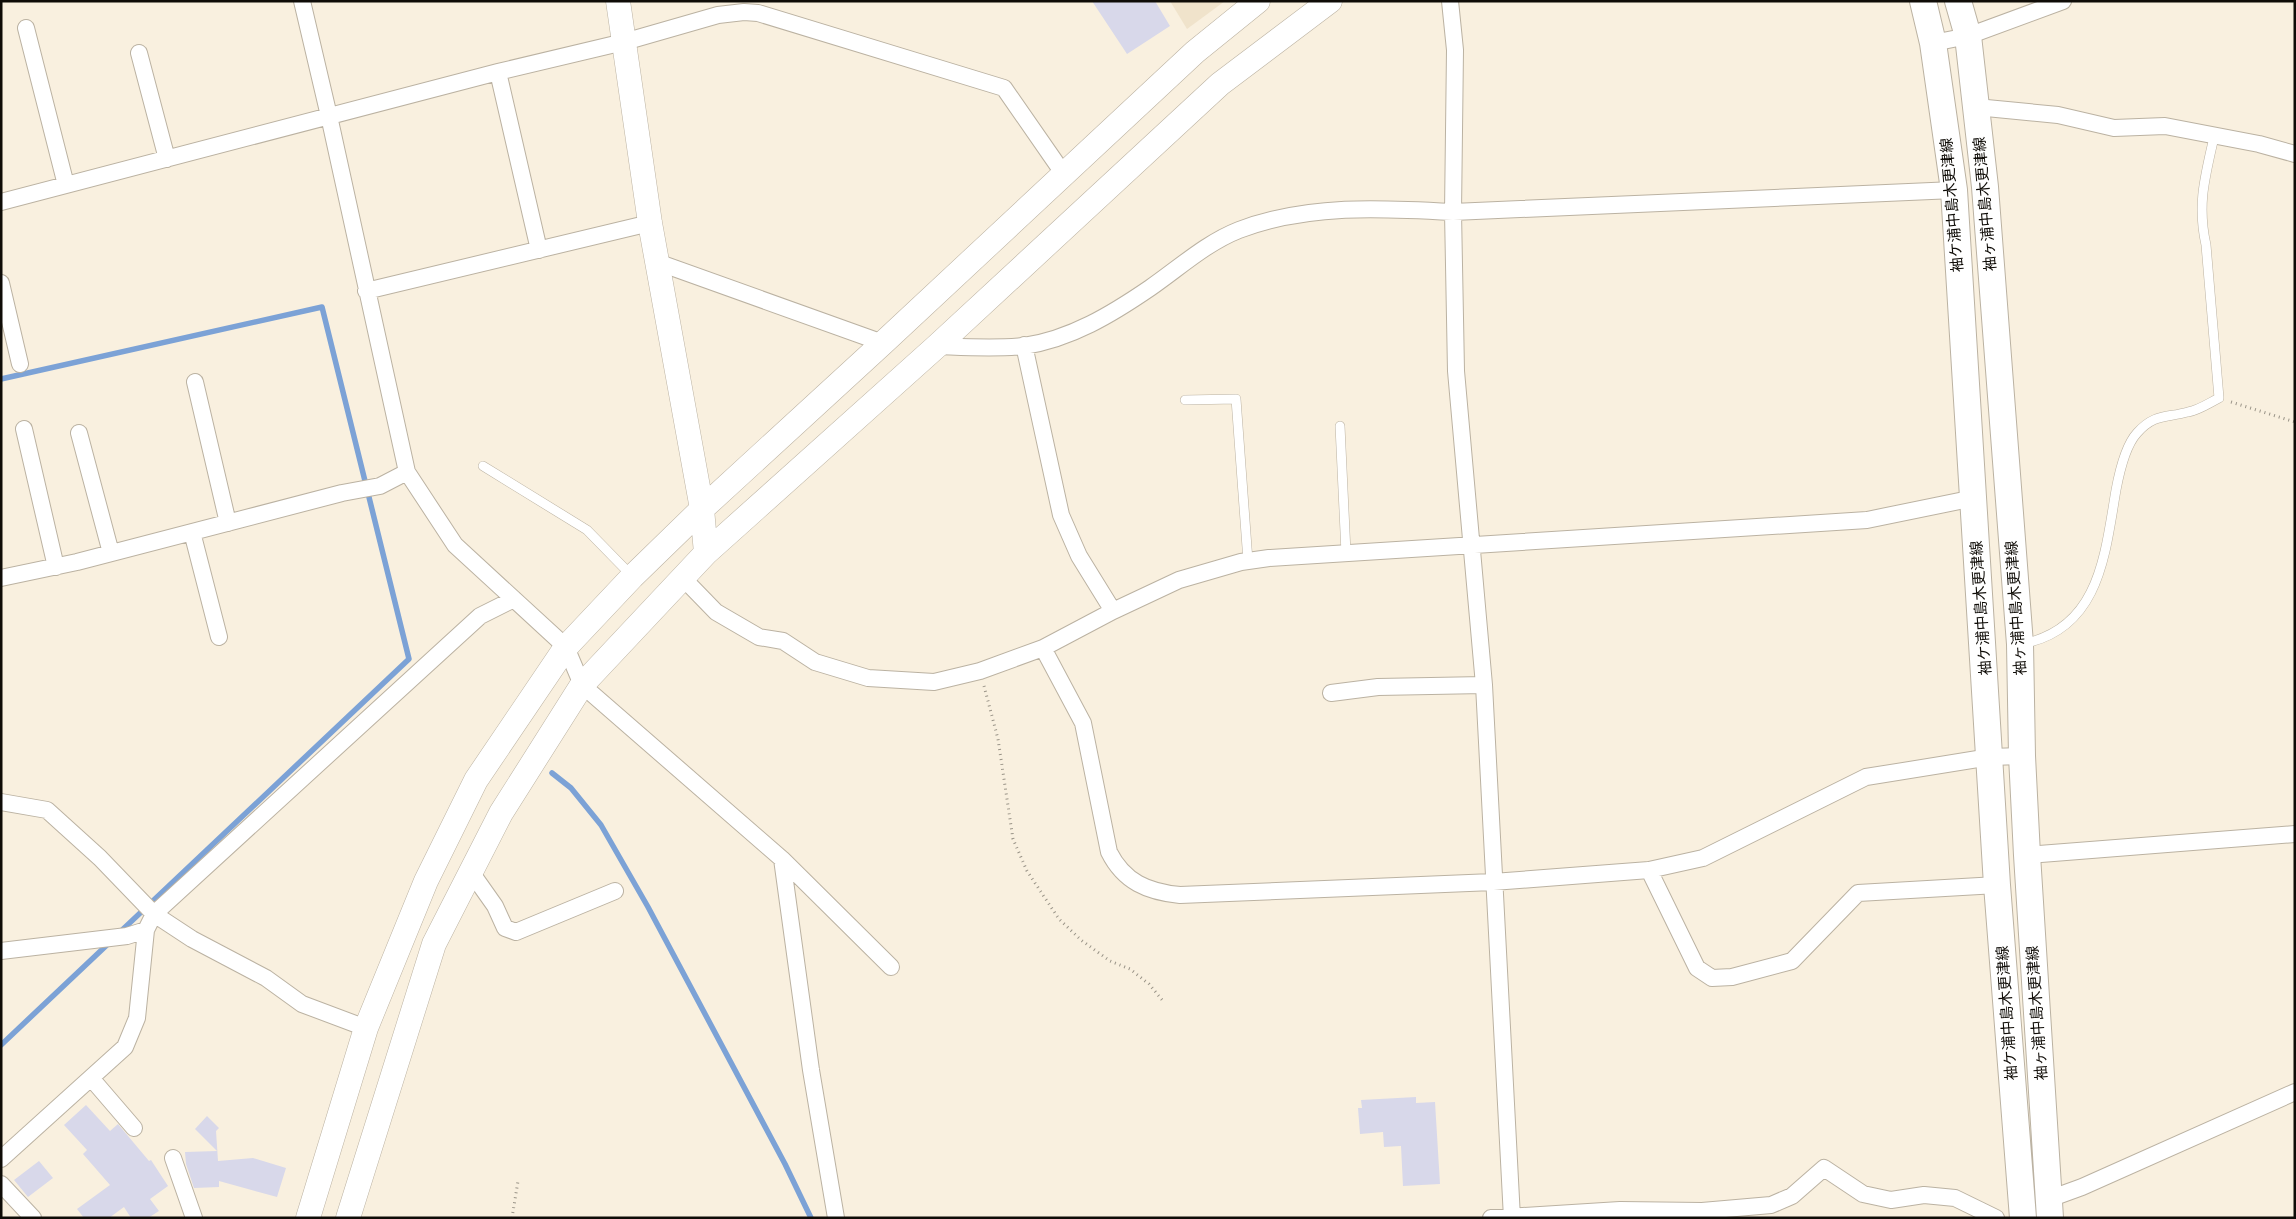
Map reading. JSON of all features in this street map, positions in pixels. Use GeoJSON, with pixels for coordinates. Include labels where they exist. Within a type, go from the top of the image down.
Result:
{"type":"FeatureCollection","features":[{"type":"Feature","properties":{"kind":"main road","name":"袖ケ浦中島木更津線"},"geometry":{"type":"LineString","coordinates":[[1923,1],[1933,43],[1954,190],[1997,886],[2023,1218]]}},
{"type":"Feature","properties":{"kind":"main road","name":"袖ヶ浦中島木更津線"},"geometry":{"type":"LineString","coordinates":[[1958,1],[1968,36],[1985,187],[2020,644],[2022,756],[2027,855],[2049,1208]]}},
{"type":"Feature","properties":{"kind":"street"},"geometry":{"type":"LineString","coordinates":[[302,1],[330,116],[366,291],[407,472],[455,545],[566,647],[582,684],[782,859],[891,967]]}},
{"type":"Feature","properties":{"kind":"street"},"geometry":{"type":"LineString","coordinates":[[618,1],[650,223],[702,508],[706,553]]}},
{"type":"Feature","properties":{"kind":"street"},"geometry":{"type":"LineString","coordinates":[[308,1218],[366,1028],[426,881],[476,780],[566,647],[632,577],[702,508],[883,343],[1063,173],[1195,52],[1258,1]]}},
{"type":"Feature","properties":{"kind":"street"},"geometry":{"type":"LineString","coordinates":[[348,1218],[434,944],[501,813],[582,684],[706,553],[936,346],[1220,84],[1330,1]]}},
{"type":"Feature","properties":{"kind":"street"},"geometry":{"type":"LineString","coordinates":[[1450,1],[1455,50],[1453,212],[1456,371],[1484,685],[1512,1217]]}},
{"type":"Feature","properties":{"kind":"street"},"geometry":{"type":"LineString","coordinates":[[1933,43],[1968,36],[2063,1]]}},
{"type":"Feature","properties":{"kind":"street"},"geometry":{"type":"LineString","coordinates":[[2,199],[66,185],[498,72],[624,42],[718,15],[744,12],[758,13],[1004,88],[1063,173]]}},
{"type":"Feature","properties":{"kind":"street"},"geometry":{"type":"LineString","coordinates":[[26,28],[66,185]]}},
{"type":"Feature","properties":{"kind":"street"},"geometry":{"type":"LineString","coordinates":[[139,54],[167,159]]}},
{"type":"Feature","properties":{"kind":"street"},"geometry":{"type":"LineString","coordinates":[[498,72],[539,250]]}},
{"type":"Feature","properties":{"kind":"street"},"geometry":{"type":"LineString","coordinates":[[1976,107],[2058,115],[2114,128],[2165,126],[2214,137],[2259,144],[2295,154]]}},
{"type":"Feature","properties":{"kind":"street"},"geometry":{"type":"LineString","coordinates":[[936,346],[1024,346],[1084,329],[1149,288],[1215,241],[1240,230],[1303,214],[1338,210],[1399,209],[1453,212],[1954,190]]}},
{"type":"Feature","properties":{"kind":"street"},"geometry":{"type":"LineString","coordinates":[[366,291],[650,223]]}},
{"type":"Feature","properties":{"kind":"street"},"geometry":{"type":"LineString","coordinates":[[657,262],[883,343]]}},
{"type":"Feature","properties":{"kind":"street"},"geometry":{"type":"LineString","coordinates":[[1,283],[20,364]]}},
{"type":"Feature","properties":{"kind":"street"},"geometry":{"type":"LineString","coordinates":[[1024,346],[1062,515],[1079,556],[1113,611]]}},
{"type":"Feature","properties":{"kind":"street"},"geometry":{"type":"LineString","coordinates":[[195,382],[228,523]]}},
{"type":"Feature","properties":{"kind":"street"},"geometry":{"type":"LineString","coordinates":[[24,429],[56,567]]}},
{"type":"Feature","properties":{"kind":"street"},"geometry":{"type":"LineString","coordinates":[[79,433],[110,553]]}},
{"type":"Feature","properties":{"kind":"street"},"geometry":{"type":"LineString","coordinates":[[1,578],[56,567],[342,493],[380,486],[407,472]]}},
{"type":"Feature","properties":{"kind":"street"},"geometry":{"type":"LineString","coordinates":[[682,577],[716,612],[759,636],[783,642],[815,662],[868,678],[934,682],[980,671],[1044,648],[1113,611],[1179,580],[1248,561],[1346,553],[1867,520],[1974,498]]}},
{"type":"Feature","properties":{"kind":"street"},"geometry":{"type":"LineString","coordinates":[[192,532],[219,637]]}},
{"type":"Feature","properties":{"kind":"street"},"geometry":{"type":"LineString","coordinates":[[1,1159],[125,1047],[137,1018],[146,930],[154,914],[480,616],[514,599]]}},
{"type":"Feature","properties":{"kind":"street"},"geometry":{"type":"LineString","coordinates":[[1044,648],[1082,723],[1109,852],[1115,864],[1141,887],[1159,893],[1180,895],[1493,882],[1649,870],[1703,858],[1866,777],[1990,757],[2022,756]]}},
{"type":"Feature","properties":{"kind":"street"},"geometry":{"type":"LineString","coordinates":[[1331,693],[1378,687],[1484,685]]}},
{"type":"Feature","properties":{"kind":"street"},"geometry":{"type":"LineString","coordinates":[[1,802],[47,810],[100,858],[154,914],[192,939],[266,978],[302,1004],[366,1028]]}},
{"type":"Feature","properties":{"kind":"street"},"geometry":{"type":"LineString","coordinates":[[2027,855],[2295,834]]}},
{"type":"Feature","properties":{"kind":"street"},"geometry":{"type":"LineString","coordinates":[[782,859],[811,1070],[836,1218]]}},
{"type":"Feature","properties":{"kind":"street"},"geometry":{"type":"LineString","coordinates":[[1649,870],[1697,968],[1712,978],[1732,977],[1792,962],[1858,893],[1997,886]]}},
{"type":"Feature","properties":{"kind":"street"},"geometry":{"type":"LineString","coordinates":[[471,872],[495,906],[505,928],[516,932],[615,891]]}},
{"type":"Feature","properties":{"kind":"street"},"geometry":{"type":"LineString","coordinates":[[1,951],[127,936],[146,930]]}},
{"type":"Feature","properties":{"kind":"street"},"geometry":{"type":"LineString","coordinates":[[91,1078],[134,1128]]}},
{"type":"Feature","properties":{"kind":"street"},"geometry":{"type":"LineString","coordinates":[[2049,1208],[2082,1187],[2295,1092]]}},
{"type":"Feature","properties":{"kind":"street"},"geometry":{"type":"LineString","coordinates":[[173,1158],[194,1218]]}},
{"type":"Feature","properties":{"kind":"street"},"geometry":{"type":"LineString","coordinates":[[1491,1218],[1620,1210],[1702,1211],[1771,1205],[1792,1196],[1824,1168],[1863,1194],[1891,1200],[1924,1195],[1955,1198],[1996,1218]]}},
{"type":"Feature","properties":{"kind":"street"},"geometry":{"type":"LineString","coordinates":[[1,1184],[33,1218]]}},
{"type":"Feature","properties":{"kind":"lane"},"geometry":{"type":"LineString","coordinates":[[2020,644],[2037,641],[2062,628],[2089,600],[2103,564],[2121,466],[2135,434],[2155,418],[2190,412],[2219,398],[2206,245],[2201,223],[2202,192],[2214,137]]}},
{"type":"Feature","properties":{"kind":"lane"},"geometry":{"type":"LineString","coordinates":[[1185,400],[1236,399],[1248,561]]}},
{"type":"Feature","properties":{"kind":"lane"},"geometry":{"type":"LineString","coordinates":[[1340,426],[1346,553]]}},
{"type":"Feature","properties":{"kind":"lane"},"geometry":{"type":"LineString","coordinates":[[483,466],[587,530],[632,577]]}},
{"type":"Feature","properties":{"kind":"path"},"geometry":{"type":"LineString","coordinates":[[2219,398],[2295,422]]}},
{"type":"Feature","properties":{"kind":"path"},"geometry":{"type":"LineString","coordinates":[[980,671],[998,739],[1013,839],[1027,872],[1065,925],[1081,940],[1103,956],[1130,970],[1149,984],[1163,1001]]}},
{"type":"Feature","properties":{"kind":"path"},"geometry":{"type":"LineString","coordinates":[[512,1218],[518,1180]]}},
{"type":"Feature","properties":{"kind":"shaded area"},"geometry":{"type":"Polygon","coordinates":[[[1170,1],[1225,1],[1187,29],[1170,1]]]}},
{"type":"Feature","properties":{"kind":"building"},"geometry":{"type":"Polygon","coordinates":[[[1092,1],[1155,1],[1170,26],[1127,54],[1092,1]]]}},
{"type":"Feature","properties":{"kind":"building"},"geometry":{"type":"Polygon","coordinates":[[[1416,1097],[1416,1103],[1435,1102],[1440,1184],[1403,1186],[1401,1146],[1384,1147],[1383,1132],[1360,1134],[1358,1108],[1362,1108],[1361,1100],[1416,1097]]]}},
{"type":"Feature","properties":{"kind":"building"},"geometry":{"type":"Polygon","coordinates":[[[86,1105],[110,1131],[118,1124],[149,1161],[151,1160],[168,1186],[150,1199],[159,1211],[148,1218],[131,1218],[124,1207],[109,1218],[84,1218],[77,1209],[110,1185],[83,1154],[87,1150],[64,1125],[86,1105]]]}},
{"type":"Feature","properties":{"kind":"building"},"geometry":{"type":"Polygon","coordinates":[[[207,1116],[219,1128],[216,1131],[218,1161],[253,1158],[286,1168],[277,1197],[219,1181],[219,1187],[194,1188],[186,1164],[185,1152],[217,1151],[195,1129],[207,1116]]]}},
{"type":"Feature","properties":{"kind":"building"},"geometry":{"type":"Polygon","coordinates":[[[39,1161],[53,1178],[28,1197],[14,1180],[39,1161]]]}},
{"type":"Feature","properties":{"kind":"waterway"},"geometry":{"type":"LineString","coordinates":[[1,379],[322,307],[409,659],[119,933]]}},
{"type":"Feature","properties":{"kind":"waterway"},"geometry":{"type":"LineString","coordinates":[[552,773],[571,788],[601,825],[648,907],[785,1164],[811,1218]]}},
{"type":"Feature","properties":{"kind":"waterway"},"geometry":{"type":"LineString","coordinates":[[1,1045],[109,943]]}}]}
